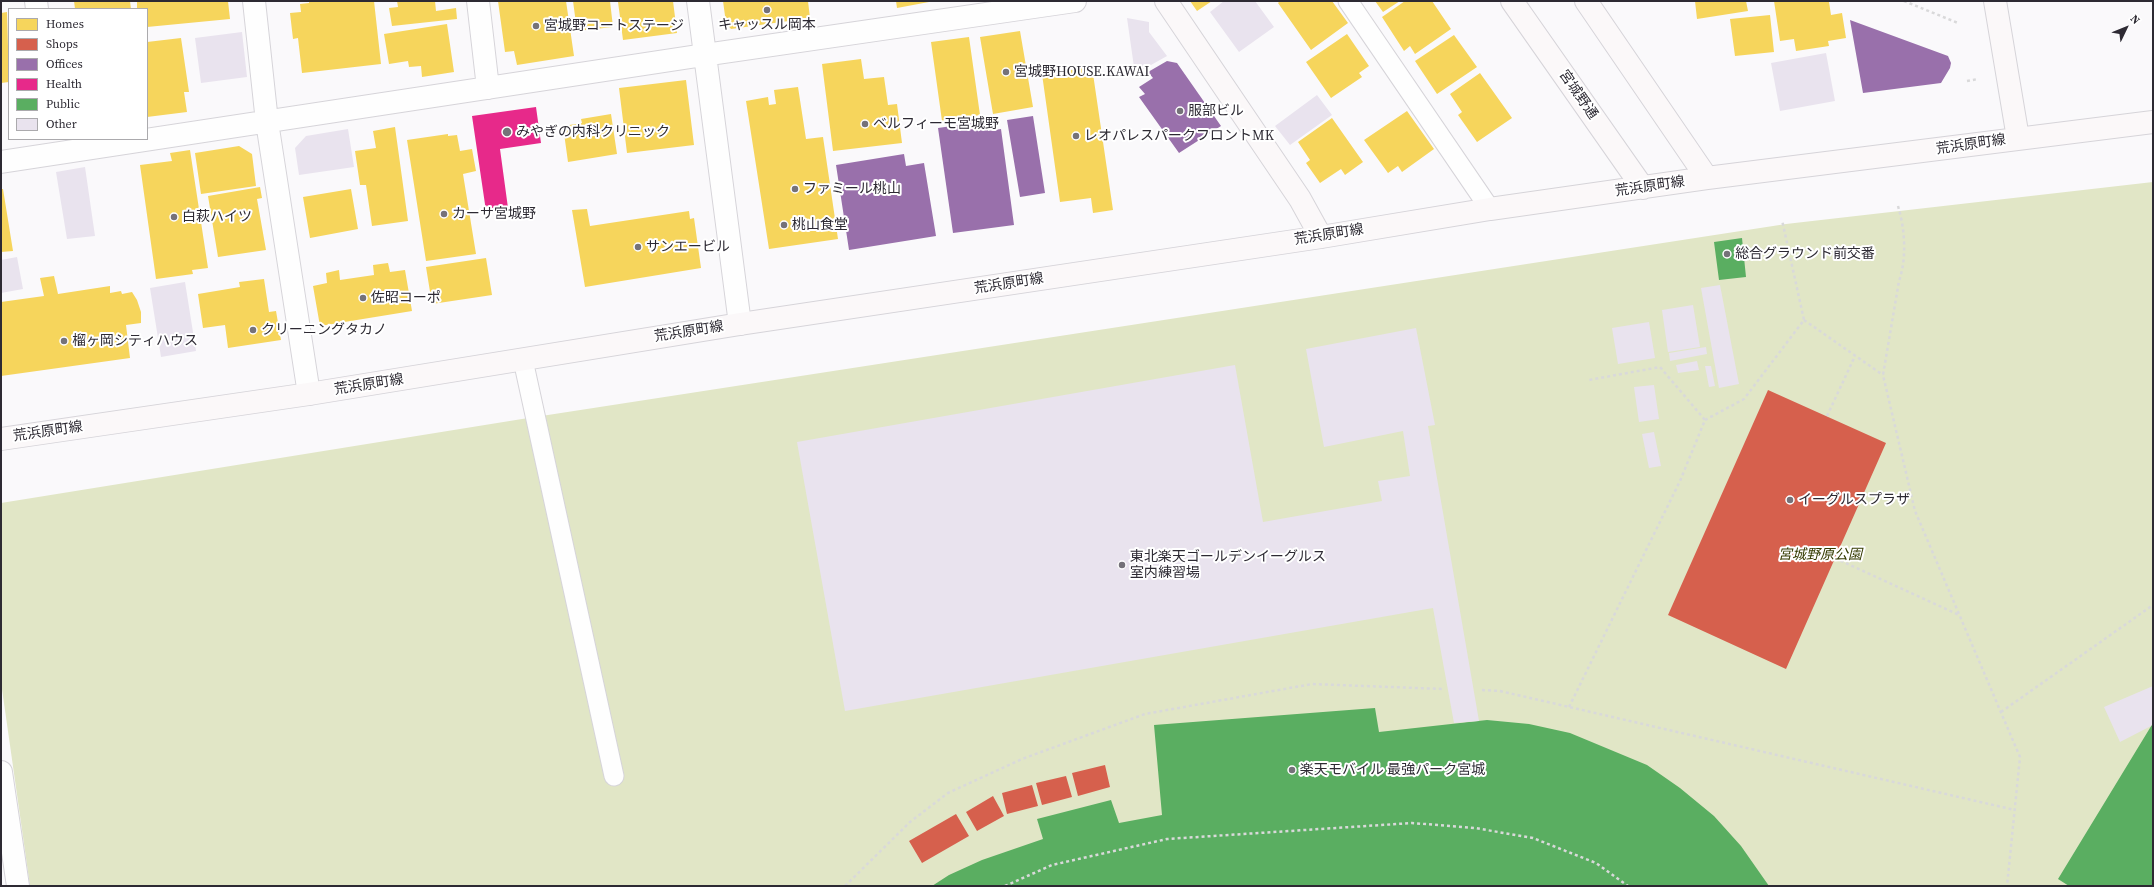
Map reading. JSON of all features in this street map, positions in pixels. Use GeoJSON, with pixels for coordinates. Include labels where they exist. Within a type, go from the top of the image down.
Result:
{"type":"FeatureCollection","features":[{"type":"Feature","properties":{"kind":"main road"},"geometry":{"type":"LineString","coordinates":[[1166,1],[1300,199],[1321,237]]}},
{"type":"Feature","properties":{"kind":"main road","name":"宮城野通"},"geometry":{"type":"LineString","coordinates":[[1512,1],[1643,188]]}},
{"type":"Feature","properties":{"kind":"main road"},"geometry":{"type":"LineString","coordinates":[[1586,1],[1707,178]]}},
{"type":"Feature","properties":{"kind":"main road"},"geometry":{"type":"LineString","coordinates":[[1995,1],[2018,138]]}},
{"type":"Feature","properties":{"kind":"main road","name":"荒浜原町線"},"geometry":{"type":"LineString","coordinates":[[1,439],[309,394],[740,324],[1321,237],[1490,209],[1707,178],[2153,122]]}},
{"type":"Feature","properties":{"kind":"street"},"geometry":{"type":"LineString","coordinates":[[254,1],[267,122],[309,394]]}},
{"type":"Feature","properties":{"kind":"street"},"geometry":{"type":"LineString","coordinates":[[478,1],[488,88]]}},
{"type":"Feature","properties":{"kind":"street"},"geometry":{"type":"LineString","coordinates":[[698,1],[740,324]]}},
{"type":"Feature","properties":{"kind":"street"},"geometry":{"type":"LineString","coordinates":[[148,135],[267,122],[704,55],[1075,1]]}},
{"type":"Feature","properties":{"kind":"street"},"geometry":{"type":"LineString","coordinates":[[1,162],[54,146],[107,140]]}},
{"type":"Feature","properties":{"kind":"street"},"geometry":{"type":"LineString","coordinates":[[2,781],[18,886]]}},
{"type":"Feature","properties":{"kind":"lane"},"geometry":{"type":"LineString","coordinates":[[1348,1],[1490,209]]}},
{"type":"Feature","properties":{"kind":"lane"},"geometry":{"type":"LineString","coordinates":[[523,360],[614,776]]}},
{"type":"Feature","properties":{"kind":"path"},"geometry":{"type":"LineString","coordinates":[[1904,1],[1958,23]]}},
{"type":"Feature","properties":{"kind":"path"},"geometry":{"type":"LineString","coordinates":[[1967,81],[1980,79]]}},
{"type":"Feature","properties":{"kind":"path"},"geometry":{"type":"LineString","coordinates":[[1898,206],[1904,246],[1904,267],[1899,281],[1883,375],[1915,511],[2020,757],[2007,886]]}},
{"type":"Feature","properties":{"kind":"path"},"geometry":{"type":"LineString","coordinates":[[1782,220],[1804,320],[1883,375]]}},
{"type":"Feature","properties":{"kind":"path"},"geometry":{"type":"LineString","coordinates":[[1569,707],[1680,481],[1705,420],[1744,399],[1804,320]]}},
{"type":"Feature","properties":{"kind":"path"},"geometry":{"type":"LineString","coordinates":[[1827,416],[1855,356]]}},
{"type":"Feature","properties":{"kind":"path"},"geometry":{"type":"LineString","coordinates":[[1589,380],[1660,367],[1705,420]]}},
{"type":"Feature","properties":{"kind":"path"},"geometry":{"type":"LineString","coordinates":[[1835,558],[1960,616]]}},
{"type":"Feature","properties":{"kind":"path"},"geometry":{"type":"LineString","coordinates":[[2001,712],[2153,605]]}},
{"type":"Feature","properties":{"kind":"path"},"geometry":{"type":"LineString","coordinates":[[845,886],[910,822],[948,793],[1022,759],[1145,714],[1312,684],[1443,689]]}},
{"type":"Feature","properties":{"kind":"path"},"geometry":{"type":"LineString","coordinates":[[1482,690],[1500,691],[2015,810]]}},
{"type":"Feature","properties":{"kind":"path"},"geometry":{"type":"LineString","coordinates":[[1005,886],[1052,865],[1167,839],[1412,823],[1475,828],[1533,838],[1596,863],[1628,886]]}},
{"type":"Feature","properties":{"kind":"green space","name":"宮城野原公園"},"geometry":{"type":"Polygon","coordinates":[[[2153,182],[2153,886],[30,886],[1,682],[1,503],[522,419],[1786,224],[2153,182]]]}},
{"type":"Feature","properties":{"kind":"building: Homes"},"geometry":{"type":"Polygon","coordinates":[[[74,1],[130,1],[131,8],[75,8],[74,1]]]}},
{"type":"Feature","properties":{"kind":"building: Homes"},"geometry":{"type":"Polygon","coordinates":[[[137,1],[228,1],[230,19],[148,27],[148,8],[137,8],[137,1]]]}},
{"type":"Feature","properties":{"kind":"building: Homes"},"geometry":{"type":"Polygon","coordinates":[[[309,1],[374,1],[381,64],[302,73],[298,38],[293,39],[290,13],[301,12],[300,4],[309,3],[309,1]]]}},
{"type":"Feature","properties":{"kind":"building: Homes"},"geometry":{"type":"Polygon","coordinates":[[[397,1],[435,1],[436,11],[456,8],[457,19],[392,26],[389,8],[398,7],[397,1]]]}},
{"type":"Feature","properties":{"kind":"building: Homes","name":"宮城野コートステージ"},"geometry":{"type":"Polygon","coordinates":[[[498,1],[566,1],[574,56],[517,65],[514,51],[505,52],[498,1]]]}},
{"type":"Feature","properties":{"kind":"building: Homes"},"geometry":{"type":"Polygon","coordinates":[[[573,1],[610,1],[613,27],[577,31],[573,1]]]}},
{"type":"Feature","properties":{"kind":"building: Homes"},"geometry":{"type":"Polygon","coordinates":[[[673,1],[677,33],[623,40],[618,2],[673,1]]]}},
{"type":"Feature","properties":{"kind":"building: Homes","name":"キャッスル岡本"},"geometry":{"type":"Polygon","coordinates":[[[723,1],[808,1],[810,18],[731,29],[726,23],[723,1]]]}},
{"type":"Feature","properties":{"kind":"building: Homes"},"geometry":{"type":"Polygon","coordinates":[[[896,1],[929,1],[929,2],[897,8],[896,1]]]}},
{"type":"Feature","properties":{"kind":"building: Homes"},"geometry":{"type":"Polygon","coordinates":[[[1190,1],[1212,1],[1197,11],[1190,1]]]}},
{"type":"Feature","properties":{"kind":"building: Homes"},"geometry":{"type":"Polygon","coordinates":[[[1280,1],[1332,1],[1348,23],[1311,50],[1278,3],[1280,1]]]}},
{"type":"Feature","properties":{"kind":"building: Homes"},"geometry":{"type":"Polygon","coordinates":[[[1375,1],[1400,1],[1383,12],[1375,1]]]}},
{"type":"Feature","properties":{"kind":"building: Homes"},"geometry":{"type":"Polygon","coordinates":[[[1405,1],[1432,1],[1451,29],[1415,54],[1410,46],[1404,51],[1382,17],[1405,1]]]}},
{"type":"Feature","properties":{"kind":"building: Homes"},"geometry":{"type":"Polygon","coordinates":[[[1695,1],[1746,1],[1748,11],[1697,19],[1695,1]]]}},
{"type":"Feature","properties":{"kind":"building: Homes"},"geometry":{"type":"Polygon","coordinates":[[[1774,1],[1829,2],[1831,15],[1842,13],[1846,38],[1828,41],[1829,46],[1796,51],[1794,39],[1780,41],[1774,1]]]}},
{"type":"Feature","properties":{"kind":"building: Homes"},"geometry":{"type":"Polygon","coordinates":[[[7,12],[8,82],[1,83],[1,13],[7,12]]]}},
{"type":"Feature","properties":{"kind":"building: Homes"},"geometry":{"type":"Polygon","coordinates":[[[1770,15],[1774,52],[1735,56],[1730,19],[1770,15]]]}},
{"type":"Feature","properties":{"kind":"building: Homes"},"geometry":{"type":"Polygon","coordinates":[[[447,24],[454,72],[422,77],[421,66],[409,67],[408,61],[389,64],[384,34],[447,24]]]}},
{"type":"Feature","properties":{"kind":"building: Homes","name":"宮城野HOUSE.KAWAI"},"geometry":{"type":"Polygon","coordinates":[[[1020,31],[1033,107],[993,114],[980,37],[1020,31]]]}},
{"type":"Feature","properties":{"kind":"building: Homes"},"geometry":{"type":"Polygon","coordinates":[[[1347,34],[1369,66],[1359,73],[1362,77],[1331,98],[1306,62],[1347,34]]]}},
{"type":"Feature","properties":{"kind":"building: Homes"},"geometry":{"type":"Polygon","coordinates":[[[1454,35],[1477,67],[1437,94],[1415,61],[1454,35]]]}},
{"type":"Feature","properties":{"kind":"building: Homes"},"geometry":{"type":"Polygon","coordinates":[[[969,37],[980,115],[942,121],[931,42],[969,37]]]}},
{"type":"Feature","properties":{"kind":"building: Homes"},"geometry":{"type":"Polygon","coordinates":[[[181,38],[189,92],[184,92],[187,112],[148,117],[148,42],[181,38]]]}},
{"type":"Feature","properties":{"kind":"building: Homes","name":"ベルフィーモ宮城野"},"geometry":{"type":"Polygon","coordinates":[[[861,59],[864,79],[884,77],[888,105],[897,104],[902,143],[833,151],[822,64],[861,59]]]}},
{"type":"Feature","properties":{"kind":"building: Homes","name":"レオパレスパークフロントMK"},"geometry":{"type":"Polygon","coordinates":[[[1092,67],[1113,210],[1093,213],[1091,198],[1060,202],[1042,74],[1092,67]]]}},
{"type":"Feature","properties":{"kind":"building: Homes"},"geometry":{"type":"Polygon","coordinates":[[[1480,73],[1512,118],[1477,142],[1458,115],[1462,112],[1450,94],[1480,73]]]}},
{"type":"Feature","properties":{"kind":"building: Homes"},"geometry":{"type":"Polygon","coordinates":[[[686,80],[694,145],[627,153],[619,88],[686,80]]]}},
{"type":"Feature","properties":{"kind":"building: Homes","name":"ファミール桃山"},"geometry":{"type":"Polygon","coordinates":[[[798,87],[806,139],[823,137],[838,239],[769,249],[746,101],[768,97],[769,105],[776,104],[774,90],[798,87]]]}},
{"type":"Feature","properties":{"kind":"building: Homes"},"geometry":{"type":"Polygon","coordinates":[[[1407,111],[1434,149],[1402,172],[1398,166],[1388,173],[1364,140],[1407,111]]]}},
{"type":"Feature","properties":{"kind":"building: Homes"},"geometry":{"type":"Polygon","coordinates":[[[611,114],[617,154],[568,162],[563,126],[582,123],[581,119],[611,114]]]}},
{"type":"Feature","properties":{"kind":"building: Homes"},"geometry":{"type":"Polygon","coordinates":[[[1332,118],[1363,162],[1345,175],[1341,169],[1320,183],[1306,163],[1310,160],[1298,142],[1332,118]]]}},
{"type":"Feature","properties":{"kind":"building: Homes"},"geometry":{"type":"Polygon","coordinates":[[[395,127],[408,221],[372,226],[366,185],[360,185],[355,151],[376,148],[373,131],[395,127]]]}},
{"type":"Feature","properties":{"kind":"building: Homes","name":"カーサ宮城野"},"geometry":{"type":"Polygon","coordinates":[[[448,134],[448,136],[457,135],[460,151],[472,149],[476,171],[463,174],[476,254],[426,261],[407,140],[448,134]]]}},
{"type":"Feature","properties":{"kind":"building: Homes"},"geometry":{"type":"Polygon","coordinates":[[[239,146],[252,154],[256,186],[201,194],[195,153],[239,146]]]}},
{"type":"Feature","properties":{"kind":"building: Homes","name":"白萩ハイツ"},"geometry":{"type":"Polygon","coordinates":[[[190,150],[208,268],[192,270],[193,274],[156,279],[140,165],[172,161],[170,153],[190,150]]]}},
{"type":"Feature","properties":{"kind":"building: Homes"},"geometry":{"type":"Polygon","coordinates":[[[260,187],[262,198],[257,199],[266,250],[218,257],[208,196],[260,187]]]}},
{"type":"Feature","properties":{"kind":"building: Homes"},"geometry":{"type":"Polygon","coordinates":[[[1,189],[3,189],[13,251],[1,252],[1,189]]]}},
{"type":"Feature","properties":{"kind":"building: Homes"},"geometry":{"type":"Polygon","coordinates":[[[351,189],[358,229],[310,238],[303,197],[351,189]]]}},
{"type":"Feature","properties":{"kind":"building: Homes","name":"サンエービル"},"geometry":{"type":"Polygon","coordinates":[[[587,209],[590,226],[689,211],[690,219],[694,218],[701,268],[585,287],[572,210],[587,209]]]}},
{"type":"Feature","properties":{"kind":"building: Homes"},"geometry":{"type":"Polygon","coordinates":[[[486,258],[492,295],[432,304],[426,267],[486,258]]]}},
{"type":"Feature","properties":{"kind":"building: Homes","name":"佐昭コーポ"},"geometry":{"type":"Polygon","coordinates":[[[388,263],[390,272],[405,270],[412,311],[320,326],[313,286],[327,283],[326,273],[339,270],[340,280],[374,275],[373,265],[388,263]]]}},
{"type":"Feature","properties":{"kind":"building: Homes","name":"榴ヶ岡シティハウス"},"geometry":{"type":"Polygon","coordinates":[[[54,276],[58,294],[110,286],[110,293],[121,291],[122,294],[132,292],[137,300],[141,312],[141,323],[126,325],[130,358],[1,376],[1,302],[44,296],[40,278],[54,276]]]}},
{"type":"Feature","properties":{"kind":"building: Homes"},"geometry":{"type":"Polygon","coordinates":[[[264,279],[269,312],[276,311],[281,340],[228,348],[225,325],[203,328],[198,294],[240,287],[239,282],[264,279]]]}},
{"type":"Feature","properties":{"kind":"building: Shops","name":"イーグルスプラザ"},"geometry":{"type":"Polygon","coordinates":[[[1768,390],[1886,443],[1786,669],[1668,615],[1768,390]]]}},
{"type":"Feature","properties":{"kind":"building: Shops"},"geometry":{"type":"Polygon","coordinates":[[[1105,765],[1110,787],[1078,796],[1072,773],[1105,765]]]}},
{"type":"Feature","properties":{"kind":"building: Shops"},"geometry":{"type":"Polygon","coordinates":[[[1066,776],[1072,797],[1042,805],[1036,783],[1066,776]]]}},
{"type":"Feature","properties":{"kind":"building: Shops"},"geometry":{"type":"Polygon","coordinates":[[[1032,785],[1038,806],[1007,814],[1002,793],[1032,785]]]}},
{"type":"Feature","properties":{"kind":"building: Shops"},"geometry":{"type":"Polygon","coordinates":[[[993,796],[1004,816],[977,831],[966,812],[993,796]]]}},
{"type":"Feature","properties":{"kind":"building: Shops"},"geometry":{"type":"Polygon","coordinates":[[[956,814],[969,836],[922,863],[909,841],[956,814]]]}},
{"type":"Feature","properties":{"kind":"building: Offices"},"geometry":{"type":"Polygon","coordinates":[[[1850,20],[1948,56],[1951,63],[1950,68],[1941,83],[1863,93],[1850,20]]]}},
{"type":"Feature","properties":{"kind":"building: Offices","name":"服部ビル"},"geometry":{"type":"Polygon","coordinates":[[[1167,61],[1177,63],[1221,126],[1179,153],[1139,97],[1145,94],[1139,87],[1153,78],[1148,72],[1167,61]]]}},
{"type":"Feature","properties":{"kind":"building: Offices"},"geometry":{"type":"Polygon","coordinates":[[[1033,116],[1045,193],[1020,197],[1007,120],[1033,116]]]}},
{"type":"Feature","properties":{"kind":"building: Offices"},"geometry":{"type":"Polygon","coordinates":[[[987,121],[988,131],[1001,129],[1014,225],[953,233],[938,128],[987,121]]]}},
{"type":"Feature","properties":{"kind":"building: Offices"},"geometry":{"type":"Polygon","coordinates":[[[904,154],[906,166],[924,163],[936,236],[849,250],[836,165],[904,154]]]}},
{"type":"Feature","properties":{"kind":"building: Health"},"geometry":{"type":"Polygon","coordinates":[[[536,107],[541,143],[500,149],[508,208],[486,211],[472,116],[536,107]]]}},
{"type":"Feature","properties":{"kind":"building: Public"},"geometry":{"type":"Polygon","coordinates":[[[1742,238],[1746,277],[1719,280],[1714,242],[1742,238]]]}},
{"type":"Feature","properties":{"kind":"building: Public"},"geometry":{"type":"Polygon","coordinates":[[[1375,708],[1379,732],[1487,720],[1529,724],[1570,733],[1647,765],[1680,788],[1714,816],[1741,846],[1769,886],[932,886],[949,875],[982,860],[1043,839],[1037,819],[1111,800],[1119,823],[1162,815],[1154,725],[1375,708]]]}},
{"type":"Feature","properties":{"kind":"building: Public"},"geometry":{"type":"Polygon","coordinates":[[[2153,723],[2153,886],[2069,886],[2058,879],[2153,723]]]}},
{"type":"Feature","properties":{"kind":"building: Other"},"geometry":{"type":"Polygon","coordinates":[[[1224,1],[1255,1],[1274,27],[1239,52],[1210,12],[1224,1]]]}},
{"type":"Feature","properties":{"kind":"building: Other"},"geometry":{"type":"Polygon","coordinates":[[[1127,18],[1149,22],[1149,32],[1167,56],[1135,74],[1127,18]]]}},
{"type":"Feature","properties":{"kind":"building: Other"},"geometry":{"type":"Polygon","coordinates":[[[242,32],[247,77],[201,83],[195,38],[242,32]]]}},
{"type":"Feature","properties":{"kind":"building: Other"},"geometry":{"type":"Polygon","coordinates":[[[1826,53],[1835,101],[1780,111],[1771,63],[1826,53]]]}},
{"type":"Feature","properties":{"kind":"building: Other"},"geometry":{"type":"Polygon","coordinates":[[[1317,95],[1332,115],[1290,145],[1275,126],[1317,95]]]}},
{"type":"Feature","properties":{"kind":"building: Other"},"geometry":{"type":"Polygon","coordinates":[[[348,129],[354,167],[299,175],[295,148],[306,136],[348,129]]]}},
{"type":"Feature","properties":{"kind":"building: Other"},"geometry":{"type":"Polygon","coordinates":[[[85,167],[95,236],[67,239],[56,172],[85,167]]]}},
{"type":"Feature","properties":{"kind":"building: Other"},"geometry":{"type":"Polygon","coordinates":[[[17,257],[23,289],[1,293],[1,260],[17,257]]]}},
{"type":"Feature","properties":{"kind":"building: Other"},"geometry":{"type":"Polygon","coordinates":[[[185,282],[196,351],[161,357],[150,288],[185,282]]]}},
{"type":"Feature","properties":{"kind":"building: Other"},"geometry":{"type":"Polygon","coordinates":[[[1720,285],[1739,384],[1719,388],[1701,288],[1720,285]]]}},
{"type":"Feature","properties":{"kind":"building: Other"},"geometry":{"type":"Polygon","coordinates":[[[1693,305],[1700,347],[1668,352],[1662,310],[1693,305]]]}},
{"type":"Feature","properties":{"kind":"building: Other"},"geometry":{"type":"Polygon","coordinates":[[[1649,322],[1655,358],[1618,364],[1612,328],[1649,322]]]}},
{"type":"Feature","properties":{"kind":"building: Other","name":"東北楽天ゴールデンイーグルス 室内練習場"},"geometry":{"type":"Polygon","coordinates":[[[1416,328],[1435,425],[1428,426],[1479,721],[1454,723],[1433,608],[845,711],[797,442],[1235,365],[1263,522],[1382,501],[1378,481],[1410,476],[1403,431],[1324,447],[1306,349],[1416,328]]]}},
{"type":"Feature","properties":{"kind":"building: Other"},"geometry":{"type":"Polygon","coordinates":[[[1706,347],[1707,354],[1670,361],[1669,353],[1706,347]]]}},
{"type":"Feature","properties":{"kind":"building: Other"},"geometry":{"type":"Polygon","coordinates":[[[1697,361],[1699,370],[1678,373],[1676,365],[1697,361]]]}},
{"type":"Feature","properties":{"kind":"building: Other"},"geometry":{"type":"Polygon","coordinates":[[[1705,366],[1711,366],[1715,386],[1709,387],[1705,366]]]}},
{"type":"Feature","properties":{"kind":"building: Other"},"geometry":{"type":"Polygon","coordinates":[[[1654,385],[1659,419],[1639,422],[1634,387],[1654,385]]]}},
{"type":"Feature","properties":{"kind":"building: Other"},"geometry":{"type":"Polygon","coordinates":[[[1654,432],[1661,466],[1649,468],[1642,434],[1654,432]]]}},
{"type":"Feature","properties":{"kind":"building: Other"},"geometry":{"type":"Polygon","coordinates":[[[2153,686],[2153,723],[2151,726],[2120,742],[2104,707],[2153,686]]]}},
{"type":"Feature","properties":{"kind":"place","name":"キャッスル岡本"},"geometry":{"type":"Point","coordinates":[767,10]}},
{"type":"Feature","properties":{"kind":"place","name":"宮城野コートステージ"},"geometry":{"type":"Point","coordinates":[536,26]}},
{"type":"Feature","properties":{"kind":"place","name":"宮城野HOUSE.KAWAI"},"geometry":{"type":"Point","coordinates":[1006,72]}},
{"type":"Feature","properties":{"kind":"place","name":"服部ビル"},"geometry":{"type":"Point","coordinates":[1180,111]}},
{"type":"Feature","properties":{"kind":"place","name":"ベルフィーモ宮城野"},"geometry":{"type":"Point","coordinates":[865,124]}},
{"type":"Feature","properties":{"kind":"place","name":"みやぎの内科クリニック"},"geometry":{"type":"Point","coordinates":[507,132]}},
{"type":"Feature","properties":{"kind":"place","name":"レオパレスパークフロントMK"},"geometry":{"type":"Point","coordinates":[1076,136]}},
{"type":"Feature","properties":{"kind":"place","name":"ファミール桃山"},"geometry":{"type":"Point","coordinates":[795,189]}},
{"type":"Feature","properties":{"kind":"place","name":"カーサ宮城野"},"geometry":{"type":"Point","coordinates":[444,214]}},
{"type":"Feature","properties":{"kind":"place","name":"白萩ハイツ"},"geometry":{"type":"Point","coordinates":[174,217]}},
{"type":"Feature","properties":{"kind":"place","name":"桃山食堂"},"geometry":{"type":"Point","coordinates":[784,225]}},
{"type":"Feature","properties":{"kind":"place","name":"サンエービル"},"geometry":{"type":"Point","coordinates":[638,247]}},
{"type":"Feature","properties":{"kind":"place","name":"総合グラウンド前交番"},"geometry":{"type":"Point","coordinates":[1727,254]}},
{"type":"Feature","properties":{"kind":"place","name":"佐昭コーポ"},"geometry":{"type":"Point","coordinates":[363,298]}},
{"type":"Feature","properties":{"kind":"place","name":"クリーニングタカノ"},"geometry":{"type":"Point","coordinates":[253,330]}},
{"type":"Feature","properties":{"kind":"place","name":"榴ヶ岡シティハウス"},"geometry":{"type":"Point","coordinates":[64,341]}},
{"type":"Feature","properties":{"kind":"place","name":"イーグルスプラザ"},"geometry":{"type":"Point","coordinates":[1790,500]}},
{"type":"Feature","properties":{"kind":"place","name":"東北楽天ゴールデンイーグルス 室内練習場"},"geometry":{"type":"Point","coordinates":[1122,565]}},
{"type":"Feature","properties":{"kind":"place","name":"楽天モバイル 最強パーク宮城"},"geometry":{"type":"Point","coordinates":[1292,770]}}]}
